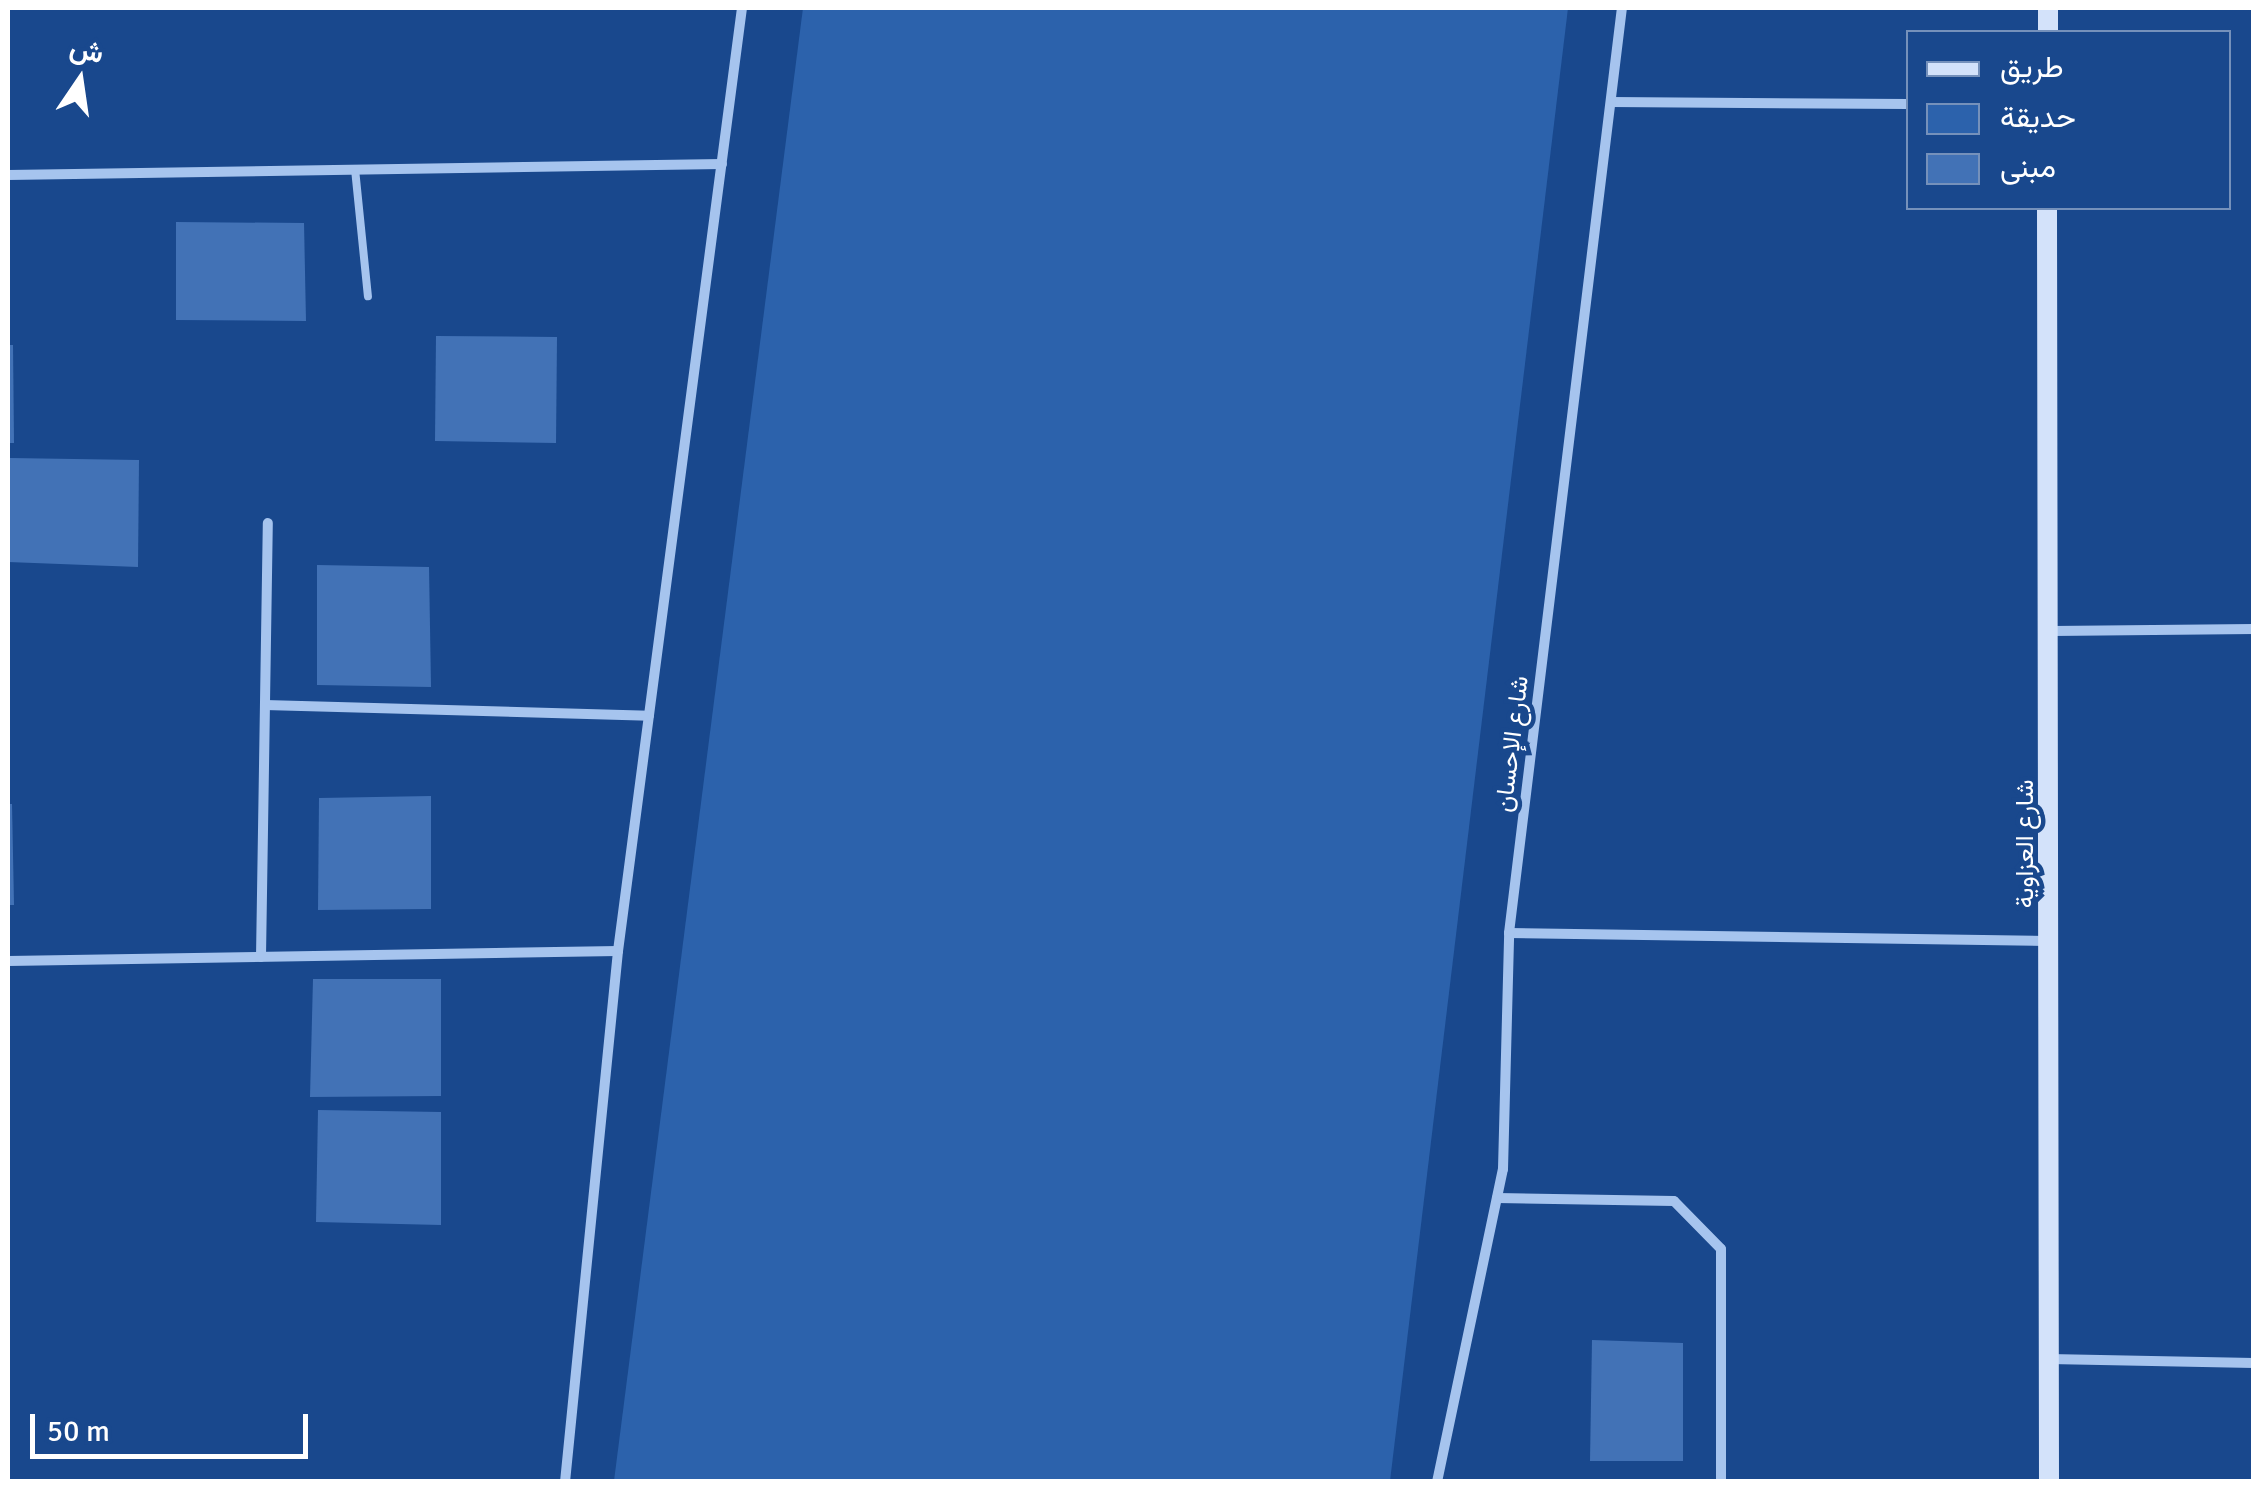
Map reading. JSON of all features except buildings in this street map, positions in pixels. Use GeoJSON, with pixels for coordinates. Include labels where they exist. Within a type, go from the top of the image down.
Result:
{"type":"FeatureCollection","features":[{"type":"Feature","properties":{"kind":"street"},"geometry":{"type":"LineString","coordinates":[[566,1482],[618,950],[742,8]]}},
{"type":"Feature","properties":{"kind":"street","name":"شارع الإحسان"},"geometry":{"type":"LineString","coordinates":[[1437,1482],[1497,1198],[1509,933],[1622,8]]}},
{"type":"Feature","properties":{"kind":"street"},"geometry":{"type":"LineString","coordinates":[[1611,102],[1906,104]]}},
{"type":"Feature","properties":{"kind":"street"},"geometry":{"type":"LineString","coordinates":[[8,175],[722,164]]}},
{"type":"Feature","properties":{"kind":"street","name":"شارع العزاوية"},"geometry":{"type":"LineString","coordinates":[[2048,210],[2052,631],[2049,1482]]}},
{"type":"Feature","properties":{"kind":"street"},"geometry":{"type":"LineString","coordinates":[[262,957],[268,523]]}},
{"type":"Feature","properties":{"kind":"street"},"geometry":{"type":"LineString","coordinates":[[2052,631],[2254,629]]}},
{"type":"Feature","properties":{"kind":"street"},"geometry":{"type":"LineString","coordinates":[[265,705],[649,716]]}},
{"type":"Feature","properties":{"kind":"street"},"geometry":{"type":"LineString","coordinates":[[1509,933],[2050,941]]}},
{"type":"Feature","properties":{"kind":"street"},"geometry":{"type":"LineString","coordinates":[[8,961],[618,950]]}},
{"type":"Feature","properties":{"kind":"street"},"geometry":{"type":"LineString","coordinates":[[1497,1198],[1674,1201],[1722,1249],[1721,1482]]}},
{"type":"Feature","properties":{"kind":"street"},"geometry":{"type":"LineString","coordinates":[[2049,1360],[2254,1363]]}},
{"type":"Feature","properties":{"kind":"lane"},"geometry":{"type":"LineString","coordinates":[[355,170],[368,296]]}},
{"type":"Feature","properties":{"kind":"green space"},"geometry":{"type":"Polygon","coordinates":[[[803,8],[1568,8],[1390,1481],[614,1481],[803,8]]]}}]}
